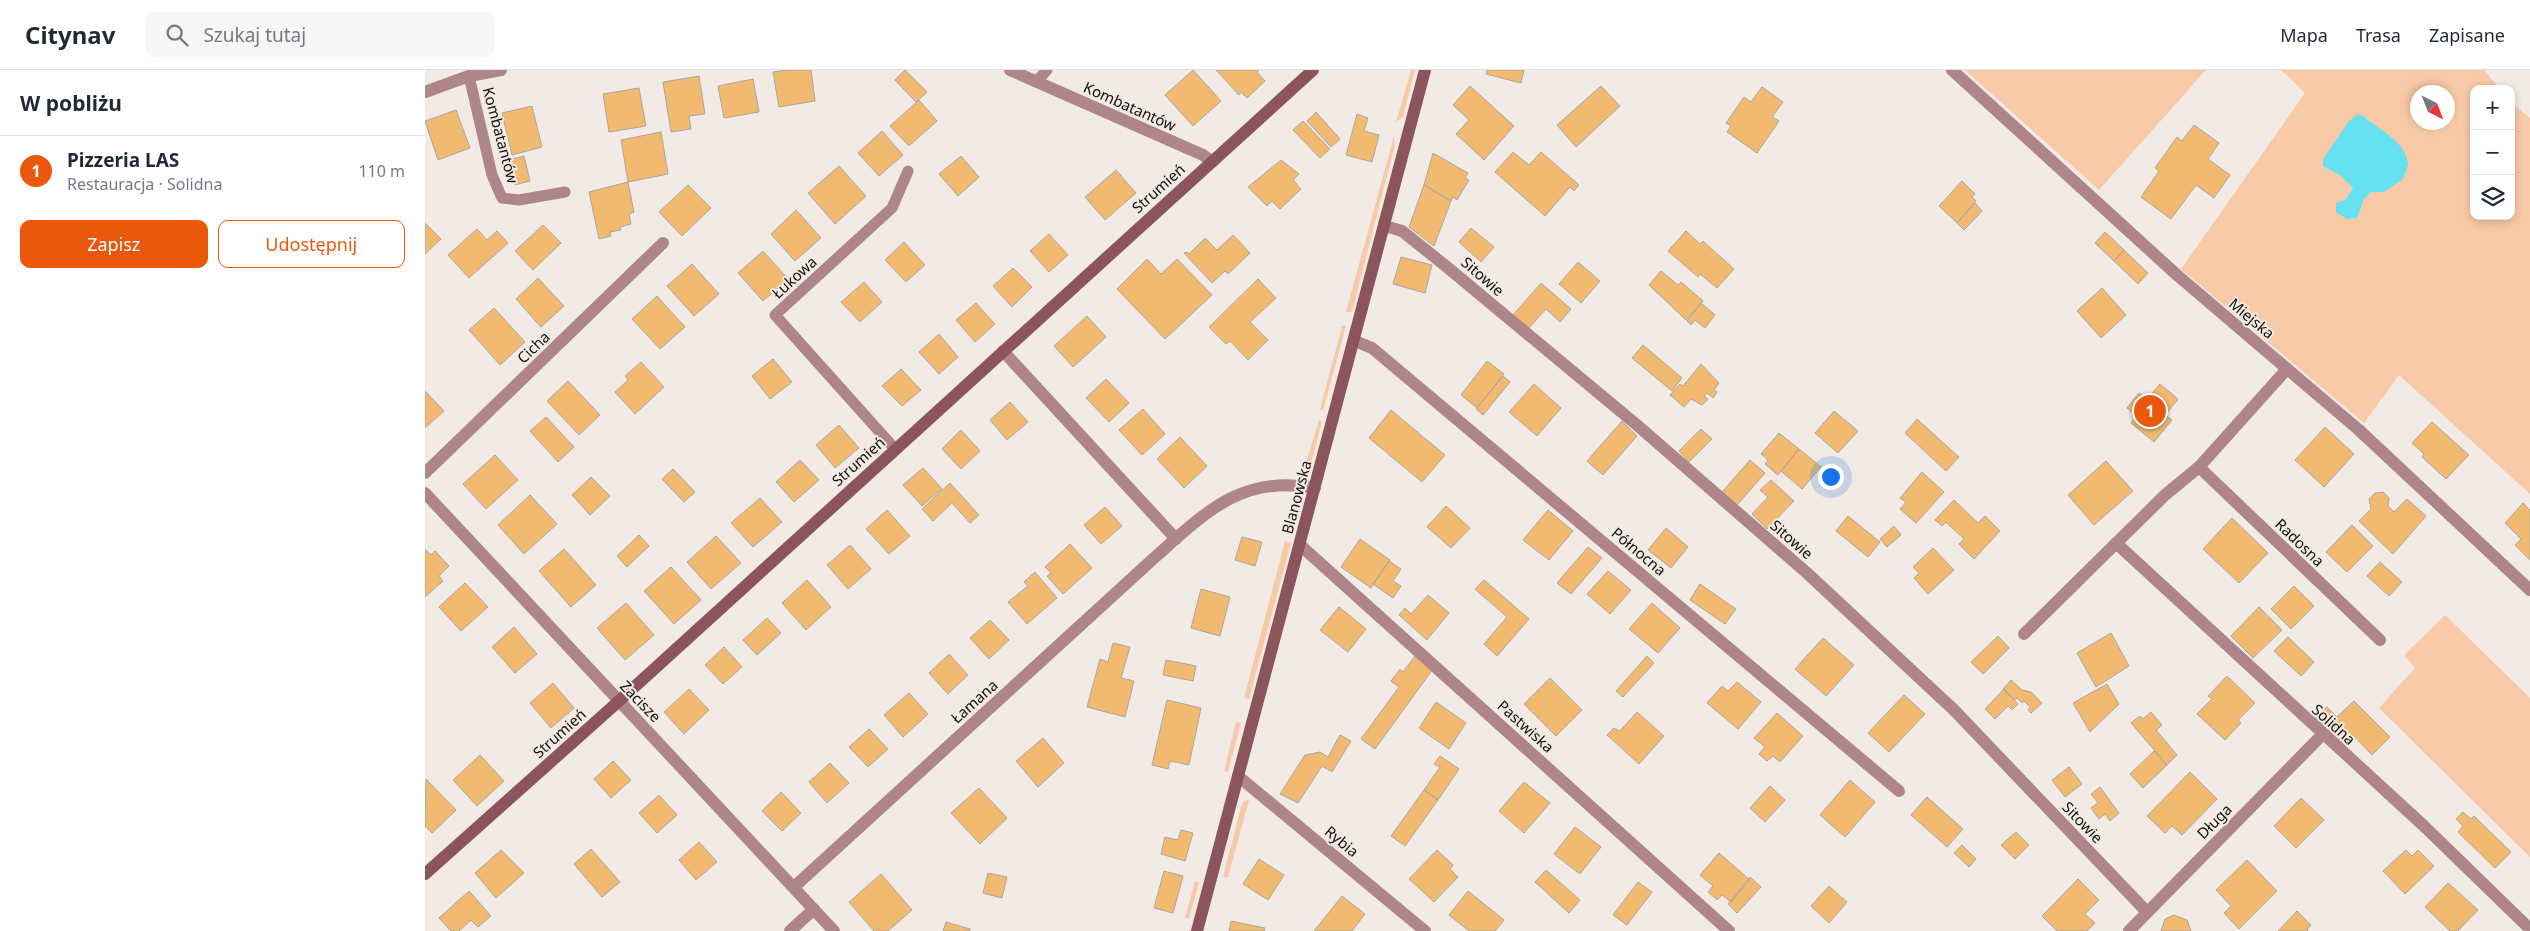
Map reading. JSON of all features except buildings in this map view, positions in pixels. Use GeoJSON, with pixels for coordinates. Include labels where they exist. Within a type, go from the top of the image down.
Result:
{"type":"FeatureCollection","features":[{"type":"Feature","properties":{"kind":"street","name":"Kombatantów"},"geometry":{"type":"LineString","coordinates":[[425,92],[469,76],[501,70]]}},
{"type":"Feature","properties":{"kind":"street","name":"Kombatantów"},"geometry":{"type":"LineString","coordinates":[[1009,70],[1203,155],[1211,161]]}},
{"type":"Feature","properties":{"kind":"street","name":"Strumień"},"geometry":{"type":"LineString","coordinates":[[425,874],[619,701],[1313,70]]}},
{"type":"Feature","properties":{"kind":"street","name":"Blanowska"},"geometry":{"type":"LineString","coordinates":[[1197,931],[1355,341],[1425,70]]}},
{"type":"Feature","properties":{"kind":"street","name":"Miejska"},"geometry":{"type":"LineString","coordinates":[[1952,70],[2177,275],[2359,430],[2530,590]]}},
{"type":"Feature","properties":{"kind":"street","name":"Sitowie"},"geometry":{"type":"LineString","coordinates":[[1385,226],[1409,235],[1447,266],[1637,426],[1814,580],[1954,710],[2147,912]]}},
{"type":"Feature","properties":{"kind":"street","name":"Cicha"},"geometry":{"type":"LineString","coordinates":[[425,473],[663,244]]}},
{"type":"Feature","properties":{"kind":"street","name":"Północna"},"geometry":{"type":"LineString","coordinates":[[1355,341],[1372,348],[1899,791]]}},
{"type":"Feature","properties":{"kind":"street"},"geometry":{"type":"LineString","coordinates":[[1003,351],[1176,539]]}},
{"type":"Feature","properties":{"kind":"street"},"geometry":{"type":"LineString","coordinates":[[2025,634],[2165,495],[2199,467],[2287,369]]}},
{"type":"Feature","properties":{"kind":"street","name":"Radosna"},"geometry":{"type":"LineString","coordinates":[[2199,467],[2379,640]]}},
{"type":"Feature","properties":{"kind":"street","name":"Łamana"},"geometry":{"type":"LineString","coordinates":[[793,887],[1176,539],[1213,509],[1241,492],[1277,486],[1299,485],[1315,488]]}},
{"type":"Feature","properties":{"kind":"street","name":"Zacisze"},"geometry":{"type":"LineString","coordinates":[[425,493],[835,931]]}},
{"type":"Feature","properties":{"kind":"street","name":"Solidna"},"geometry":{"type":"LineString","coordinates":[[2116,543],[2322,735],[2425,827],[2530,928]]}},
{"type":"Feature","properties":{"kind":"street","name":"Pastwiska"},"geometry":{"type":"LineString","coordinates":[[1300,545],[1729,931]]}},
{"type":"Feature","properties":{"kind":"street","name":"Długa"},"geometry":{"type":"LineString","coordinates":[[2129,931],[2322,735]]}},
{"type":"Feature","properties":{"kind":"street","name":"Rybia"},"geometry":{"type":"LineString","coordinates":[[1238,776],[1425,931]]}},
{"type":"Feature","properties":{"kind":"street"},"geometry":{"type":"LineString","coordinates":[[790,931],[814,909]]}},
{"type":"Feature","properties":{"kind":"lane"},"geometry":{"type":"LineString","coordinates":[[1036,82],[1047,70]]}},
{"type":"Feature","properties":{"kind":"lane","name":"Kombatantów"},"geometry":{"type":"LineString","coordinates":[[469,76],[492,175],[502,198],[519,200],[565,192]]}},
{"type":"Feature","properties":{"kind":"lane","name":"Łukowa"},"geometry":{"type":"LineString","coordinates":[[895,449],[775,315],[892,208],[909,171]]}},
{"type":"Feature","properties":{"kind":"shaded area"},"geometry":{"type":"Polygon","coordinates":[[[1411,70],[1415,70],[1403,117],[1396,122],[1411,70]]]}},
{"type":"Feature","properties":{"kind":"shaded area"},"geometry":{"type":"Polygon","coordinates":[[[1965,70],[2206,70],[2099,190],[1965,70]]]}},
{"type":"Feature","properties":{"kind":"shaded area"},"geometry":{"type":"Polygon","coordinates":[[[2281,70],[2484,70],[2497,85],[2470,85],[2470,220],[2515,220],[2515,105],[2530,118],[2530,494],[2399,375],[2364,423],[2181,269],[2305,93],[2281,70]],[[2362,115],[2341,176],[2353,188],[2345,200],[2347,219],[2357,218],[2364,199],[2371,192],[2384,192],[2394,139],[2362,115]]]}},
{"type":"Feature","properties":{"kind":"shaded area"},"geometry":{"type":"Polygon","coordinates":[[[1394,136],[1395,145],[1352,312],[1346,312],[1394,136]]]}},
{"type":"Feature","properties":{"kind":"shaded area"},"geometry":{"type":"Polygon","coordinates":[[[1342,326],[1346,326],[1323,411],[1320,410],[1342,326]]]}},
{"type":"Feature","properties":{"kind":"shaded area"},"geometry":{"type":"Polygon","coordinates":[[[1319,420],[1322,422],[1309,471],[1302,476],[1319,420]]]}},
{"type":"Feature","properties":{"kind":"shaded area"},"geometry":{"type":"Polygon","coordinates":[[[1297,494],[1303,495],[1293,532],[1287,531],[1297,494]]]}},
{"type":"Feature","properties":{"kind":"shaded area"},"geometry":{"type":"Polygon","coordinates":[[[1285,541],[1291,543],[1249,699],[1244,698],[1285,541]]]}},
{"type":"Feature","properties":{"kind":"shaded area"},"geometry":{"type":"Polygon","coordinates":[[[2445,615],[2530,698],[2530,857],[2379,708],[2415,668],[2404,655],[2445,615]]]}},
{"type":"Feature","properties":{"kind":"shaded area"},"geometry":{"type":"Polygon","coordinates":[[[1236,722],[1241,723],[1228,772],[1224,771],[1236,722]]]}},
{"type":"Feature","properties":{"kind":"shaded area"},"geometry":{"type":"Polygon","coordinates":[[[1249,800],[1228,877],[1223,877],[1241,807],[1244,801],[1249,800]]]}},
{"type":"Feature","properties":{"kind":"shaded area"},"geometry":{"type":"Polygon","coordinates":[[[1195,881],[1199,883],[1189,918],[1185,918],[1195,881]]]}},
{"type":"Feature","properties":{"kind":"water"},"geometry":{"type":"Polygon","coordinates":[[[2357,115],[2362,115],[2397,142],[2406,156],[2408,164],[2403,179],[2384,192],[2371,192],[2364,199],[2357,218],[2347,219],[2336,212],[2336,203],[2345,200],[2353,188],[2341,176],[2323,166],[2323,159],[2349,121],[2357,115]]]}},
{"type":"Feature","properties":{"kind":"place","name":"Pizzeria LAS"},"geometry":{"type":"Point","coordinates":[2150,411]}}]}
